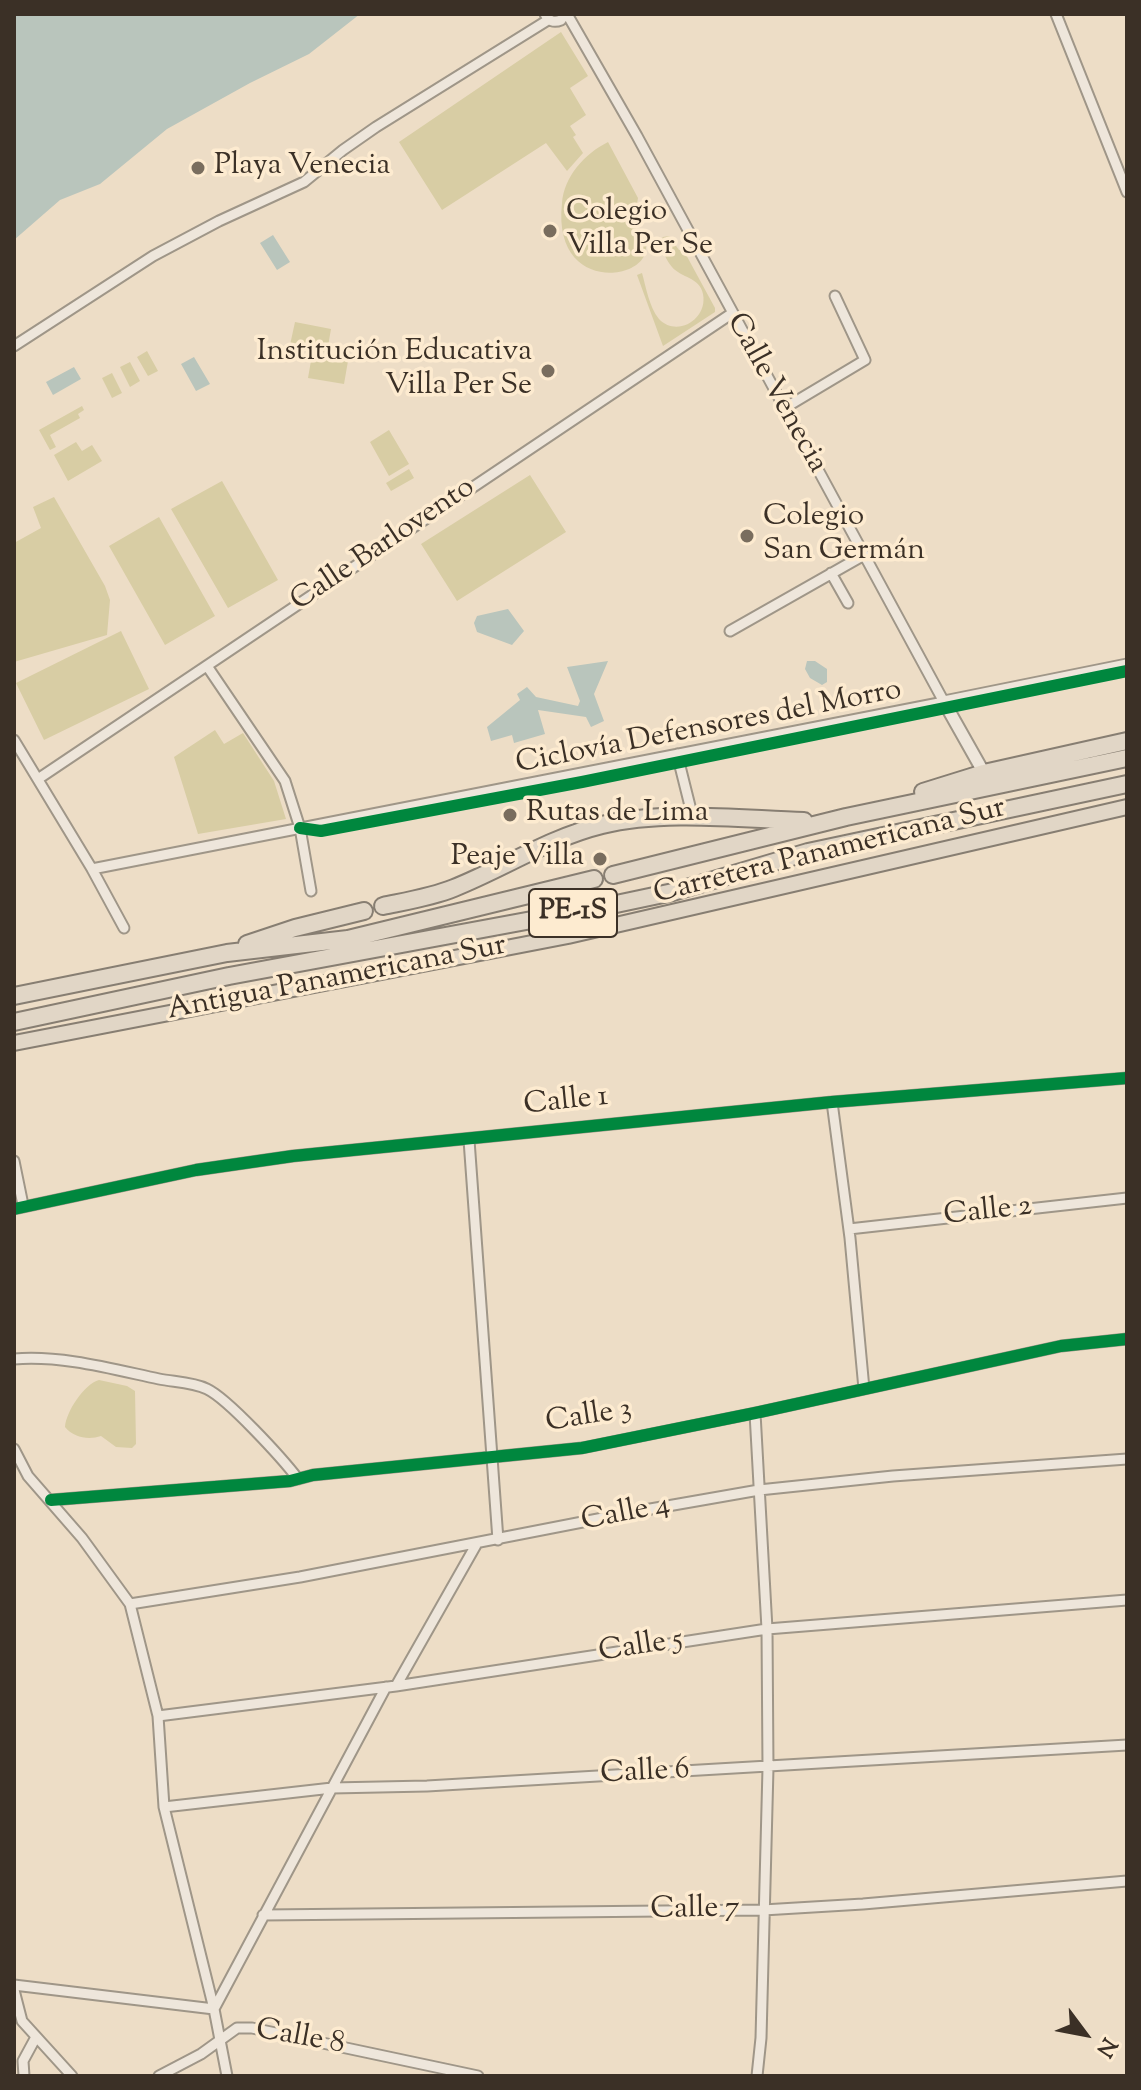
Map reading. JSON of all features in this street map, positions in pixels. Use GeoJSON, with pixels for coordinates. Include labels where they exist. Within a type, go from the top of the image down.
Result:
{"type":"FeatureCollection","features":[{"type":"Feature","properties":{"kind":"highway"},"geometry":{"type":"LineString","coordinates":[[846,817],[984,773],[1127,741]]}},
{"type":"Feature","properties":{"kind":"highway","name":"Carretera Panamericana Sur"},"geometry":{"type":"LineString","coordinates":[[613,875],[846,817],[1127,758]]}},
{"type":"Feature","properties":{"kind":"highway","name":"Carretera Panamericana Sur"},"geometry":{"type":"LineString","coordinates":[[14,1022],[229,976],[673,892],[808,852],[1127,784]]}},
{"type":"Feature","properties":{"kind":"highway","name":"Carretera Panamericana Sur"},"geometry":{"type":"LineString","coordinates":[[383,906],[452,889],[558,838],[632,819],[826,822]]}},
{"type":"Feature","properties":{"kind":"highway","name":"PE-1S"},"geometry":{"type":"LineString","coordinates":[[14,996],[227,953],[348,939],[594,879]]}},
{"type":"Feature","properties":{"kind":"highway","name":"PE-1S"},"geometry":{"type":"LineString","coordinates":[[227,953],[271,935],[364,911]]}},
{"type":"Feature","properties":{"kind":"main road","name":"Antigua Panamericana Sur"},"geometry":{"type":"LineString","coordinates":[[14,1043],[568,936],[1127,807]]}},
{"type":"Feature","properties":{"kind":"street"},"geometry":{"type":"LineString","coordinates":[[14,346],[153,256],[304,182],[376,127],[547,17],[558,21],[566,14]]}},
{"type":"Feature","properties":{"kind":"street","name":"Calle Venecia"},"geometry":{"type":"LineString","coordinates":[[566,14],[637,136],[731,314],[984,773]]}},
{"type":"Feature","properties":{"kind":"street"},"geometry":{"type":"LineString","coordinates":[[1056,14],[1127,192]]}},
{"type":"Feature","properties":{"kind":"street"},"geometry":{"type":"LineString","coordinates":[[783,409],[865,360],[835,296]]}},
{"type":"Feature","properties":{"kind":"street","name":"Calle Barlovento"},"geometry":{"type":"LineString","coordinates":[[38,779],[731,314]]}},
{"type":"Feature","properties":{"kind":"street"},"geometry":{"type":"LineString","coordinates":[[730,631],[864,555]]}},
{"type":"Feature","properties":{"kind":"street"},"geometry":{"type":"LineString","coordinates":[[831,573],[848,603]]}},
{"type":"Feature","properties":{"kind":"street"},"geometry":{"type":"LineString","coordinates":[[92,869],[1127,665]]}},
{"type":"Feature","properties":{"kind":"street"},"geometry":{"type":"LineString","coordinates":[[207,666],[281,774],[300,828],[311,891]]}},
{"type":"Feature","properties":{"kind":"street"},"geometry":{"type":"LineString","coordinates":[[14,740],[124,928]]}},
{"type":"Feature","properties":{"kind":"street"},"geometry":{"type":"LineString","coordinates":[[677,754],[693,818]]}},
{"type":"Feature","properties":{"kind":"street","name":"Calle 1"},"geometry":{"type":"LineString","coordinates":[[18,1207],[196,1170],[278,1158],[832,1102],[1127,1078]]}},
{"type":"Feature","properties":{"kind":"street"},"geometry":{"type":"LineString","coordinates":[[832,1102],[849,1229],[864,1389]]}},
{"type":"Feature","properties":{"kind":"street"},"geometry":{"type":"LineString","coordinates":[[469,1140],[498,1540]]}},
{"type":"Feature","properties":{"kind":"street"},"geometry":{"type":"LineString","coordinates":[[14,1161],[18,1207]]}},
{"type":"Feature","properties":{"kind":"street","name":"Calle 2"},"geometry":{"type":"LineString","coordinates":[[849,1229],[1127,1198]]}},
{"type":"Feature","properties":{"kind":"street","name":"Calle 3"},"geometry":{"type":"LineString","coordinates":[[51,1500],[298,1479],[582,1448],[1061,1346],[1127,1339]]}},
{"type":"Feature","properties":{"kind":"street"},"geometry":{"type":"LineString","coordinates":[[14,1359],[83,1363],[205,1388],[250,1428],[298,1479]]}},
{"type":"Feature","properties":{"kind":"street"},"geometry":{"type":"LineString","coordinates":[[755,1413],[767,1629],[768,1768],[761,2038],[757,2076]]}},
{"type":"Feature","properties":{"kind":"street"},"geometry":{"type":"LineString","coordinates":[[14,1449],[28,1476],[51,1500],[130,1604],[158,1716],[164,1807],[214,2009],[227,2076]]}},
{"type":"Feature","properties":{"kind":"street","name":"Calle 4"},"geometry":{"type":"LineString","coordinates":[[130,1604],[300,1577],[759,1490],[893,1476],[1127,1459]]}},
{"type":"Feature","properties":{"kind":"street"},"geometry":{"type":"LineString","coordinates":[[214,2009],[332,1788],[476,1545]]}},
{"type":"Feature","properties":{"kind":"street","name":"Calle 5"},"geometry":{"type":"LineString","coordinates":[[158,1716],[391,1686],[767,1629],[1127,1600]]}},
{"type":"Feature","properties":{"kind":"street","name":"Calle 6"},"geometry":{"type":"LineString","coordinates":[[164,1807],[332,1788],[768,1768],[1127,1745]]}},
{"type":"Feature","properties":{"kind":"street","name":"Calle 7"},"geometry":{"type":"LineString","coordinates":[[263,1915],[763,1910],[1127,1881]]}},
{"type":"Feature","properties":{"kind":"street"},"geometry":{"type":"LineString","coordinates":[[72,2076],[18,2022],[14,1988],[214,2009]]}},
{"type":"Feature","properties":{"kind":"street","name":"Calle 8"},"geometry":{"type":"LineString","coordinates":[[159,2076],[201,2054],[237,2028],[252,2028],[478,2076]]}},
{"type":"Feature","properties":{"kind":"street"},"geometry":{"type":"LineString","coordinates":[[24,2076],[23,2061],[36,2037]]}},
{"type":"Feature","properties":{"kind":"shaded area"},"geometry":{"type":"Polygon","coordinates":[[[14,14],[360,14],[309,54],[167,129],[100,184],[60,200],[14,240],[14,14]]]}},
{"type":"Feature","properties":{"kind":"shaded area"},"geometry":{"type":"Polygon","coordinates":[[[561,32],[588,76],[570,88],[586,115],[570,126],[583,153],[567,171],[546,143],[442,210],[399,142],[561,32]]]}},
{"type":"Feature","properties":{"kind":"shaded area"},"geometry":{"type":"Polygon","coordinates":[[[608,142],[638,198],[633,226],[645,243],[643,257],[632,268],[614,273],[594,270],[576,259],[564,237],[562,203],[567,184],[577,167],[608,142]]]}},
{"type":"Feature","properties":{"kind":"shaded area"},"geometry":{"type":"Polygon","coordinates":[[[273,235],[290,262],[277,270],[260,243],[273,235]]]}},
{"type":"Feature","properties":{"kind":"shaded area"},"geometry":{"type":"Polygon","coordinates":[[[669,236],[679,250],[684,251],[715,312],[663,346],[637,275],[642,273],[653,309],[666,324],[674,327],[690,323],[701,311],[703,303],[698,284],[676,271],[666,258],[659,242],[669,236]]]}},
{"type":"Feature","properties":{"kind":"shaded area"},"geometry":{"type":"Polygon","coordinates":[[[295,322],[331,329],[327,352],[290,345],[295,322]]]}},
{"type":"Feature","properties":{"kind":"shaded area"},"geometry":{"type":"Polygon","coordinates":[[[147,351],[158,371],[148,376],[137,357],[147,351]]]}},
{"type":"Feature","properties":{"kind":"shaded area"},"geometry":{"type":"Polygon","coordinates":[[[312,355],[348,361],[344,384],[308,378],[312,355]]]}},
{"type":"Feature","properties":{"kind":"shaded area"},"geometry":{"type":"Polygon","coordinates":[[[194,357],[210,384],[196,391],[181,364],[194,357]]]}},
{"type":"Feature","properties":{"kind":"shaded area"},"geometry":{"type":"Polygon","coordinates":[[[130,362],[140,381],[130,387],[120,367],[130,362]]]}},
{"type":"Feature","properties":{"kind":"shaded area"},"geometry":{"type":"Polygon","coordinates":[[[74,367],[81,379],[53,395],[46,382],[74,367]]]}},
{"type":"Feature","properties":{"kind":"shaded area"},"geometry":{"type":"Polygon","coordinates":[[[112,373],[122,393],[112,398],[102,378],[112,373]]]}},
{"type":"Feature","properties":{"kind":"shaded area"},"geometry":{"type":"Polygon","coordinates":[[[82,406],[84,410],[78,414],[80,418],[50,435],[56,447],[50,450],[39,430],[82,406]]]}},
{"type":"Feature","properties":{"kind":"shaded area"},"geometry":{"type":"Polygon","coordinates":[[[389,430],[409,464],[389,476],[370,442],[389,430]]]}},
{"type":"Feature","properties":{"kind":"shaded area"},"geometry":{"type":"Polygon","coordinates":[[[76,442],[82,451],[92,445],[102,461],[68,481],[54,455],[76,442]]]}},
{"type":"Feature","properties":{"kind":"shaded area"},"geometry":{"type":"Polygon","coordinates":[[[409,469],[414,478],[391,491],[386,483],[409,469]]]}},
{"type":"Feature","properties":{"kind":"shaded area"},"geometry":{"type":"Polygon","coordinates":[[[530,475],[566,532],[457,601],[421,544],[530,475]]]}},
{"type":"Feature","properties":{"kind":"shaded area"},"geometry":{"type":"Polygon","coordinates":[[[222,481],[278,580],[228,608],[171,509],[222,481]]]}},
{"type":"Feature","properties":{"kind":"shaded area"},"geometry":{"type":"Polygon","coordinates":[[[54,497],[105,586],[110,600],[107,635],[14,662],[14,543],[41,528],[33,507],[54,497]]]}},
{"type":"Feature","properties":{"kind":"shaded area"},"geometry":{"type":"Polygon","coordinates":[[[159,517],[215,616],[165,645],[109,546],[159,517]]]}},
{"type":"Feature","properties":{"kind":"shaded area"},"geometry":{"type":"Polygon","coordinates":[[[508,609],[524,631],[512,645],[477,632],[474,623],[477,616],[508,609]]]}},
{"type":"Feature","properties":{"kind":"shaded area"},"geometry":{"type":"Polygon","coordinates":[[[121,631],[149,689],[44,740],[16,683],[121,631]]]}},
{"type":"Feature","properties":{"kind":"shaded area"},"geometry":{"type":"Polygon","coordinates":[[[608,661],[594,694],[604,721],[591,727],[586,717],[538,710],[545,734],[514,743],[512,735],[491,741],[487,727],[520,700],[517,694],[527,687],[536,697],[578,706],[580,701],[567,667],[608,661]]]}},
{"type":"Feature","properties":{"kind":"shaded area"},"geometry":{"type":"Polygon","coordinates":[[[807,661],[815,661],[827,669],[827,682],[822,685],[810,678],[805,669],[807,661]]]}},
{"type":"Feature","properties":{"kind":"shaded area"},"geometry":{"type":"Polygon","coordinates":[[[215,730],[224,744],[243,733],[274,781],[286,819],[198,834],[174,757],[215,730]]]}},
{"type":"Feature","properties":{"kind":"shaded area"},"geometry":{"type":"Polygon","coordinates":[[[99,1380],[127,1386],[135,1391],[136,1444],[132,1448],[116,1447],[101,1436],[77,1436],[65,1427],[77,1399],[99,1380]]]}},
{"type":"Feature","properties":{"kind":"cycle path","name":"Ciclovía Defensores del Morro"},"geometry":{"type":"LineString","coordinates":[[300,828],[321,831],[582,782],[1127,671]]}},
{"type":"Feature","properties":{"kind":"cycle path"},"geometry":{"type":"LineString","coordinates":[[14,1209],[196,1170],[293,1156],[832,1102],[1127,1078]]}},
{"type":"Feature","properties":{"kind":"cycle path"},"geometry":{"type":"LineString","coordinates":[[51,1500],[290,1481],[313,1475],[582,1448],[1061,1346],[1127,1339]]}},
{"type":"Feature","properties":{"kind":"place","name":"Playa Venecia"},"geometry":{"type":"Point","coordinates":[198,168]}},
{"type":"Feature","properties":{"kind":"place","name":"Colegio Villa Per Se"},"geometry":{"type":"Point","coordinates":[550,231]}},
{"type":"Feature","properties":{"kind":"place","name":"Institución Educativa Villa Per Se"},"geometry":{"type":"Point","coordinates":[548,371]}},
{"type":"Feature","properties":{"kind":"place","name":"Colegio San Germán"},"geometry":{"type":"Point","coordinates":[747,536]}},
{"type":"Feature","properties":{"kind":"place","name":"Rutas de Lima"},"geometry":{"type":"Point","coordinates":[510,815]}},
{"type":"Feature","properties":{"kind":"place","name":"Peaje Villa"},"geometry":{"type":"Point","coordinates":[600,859]}}]}
